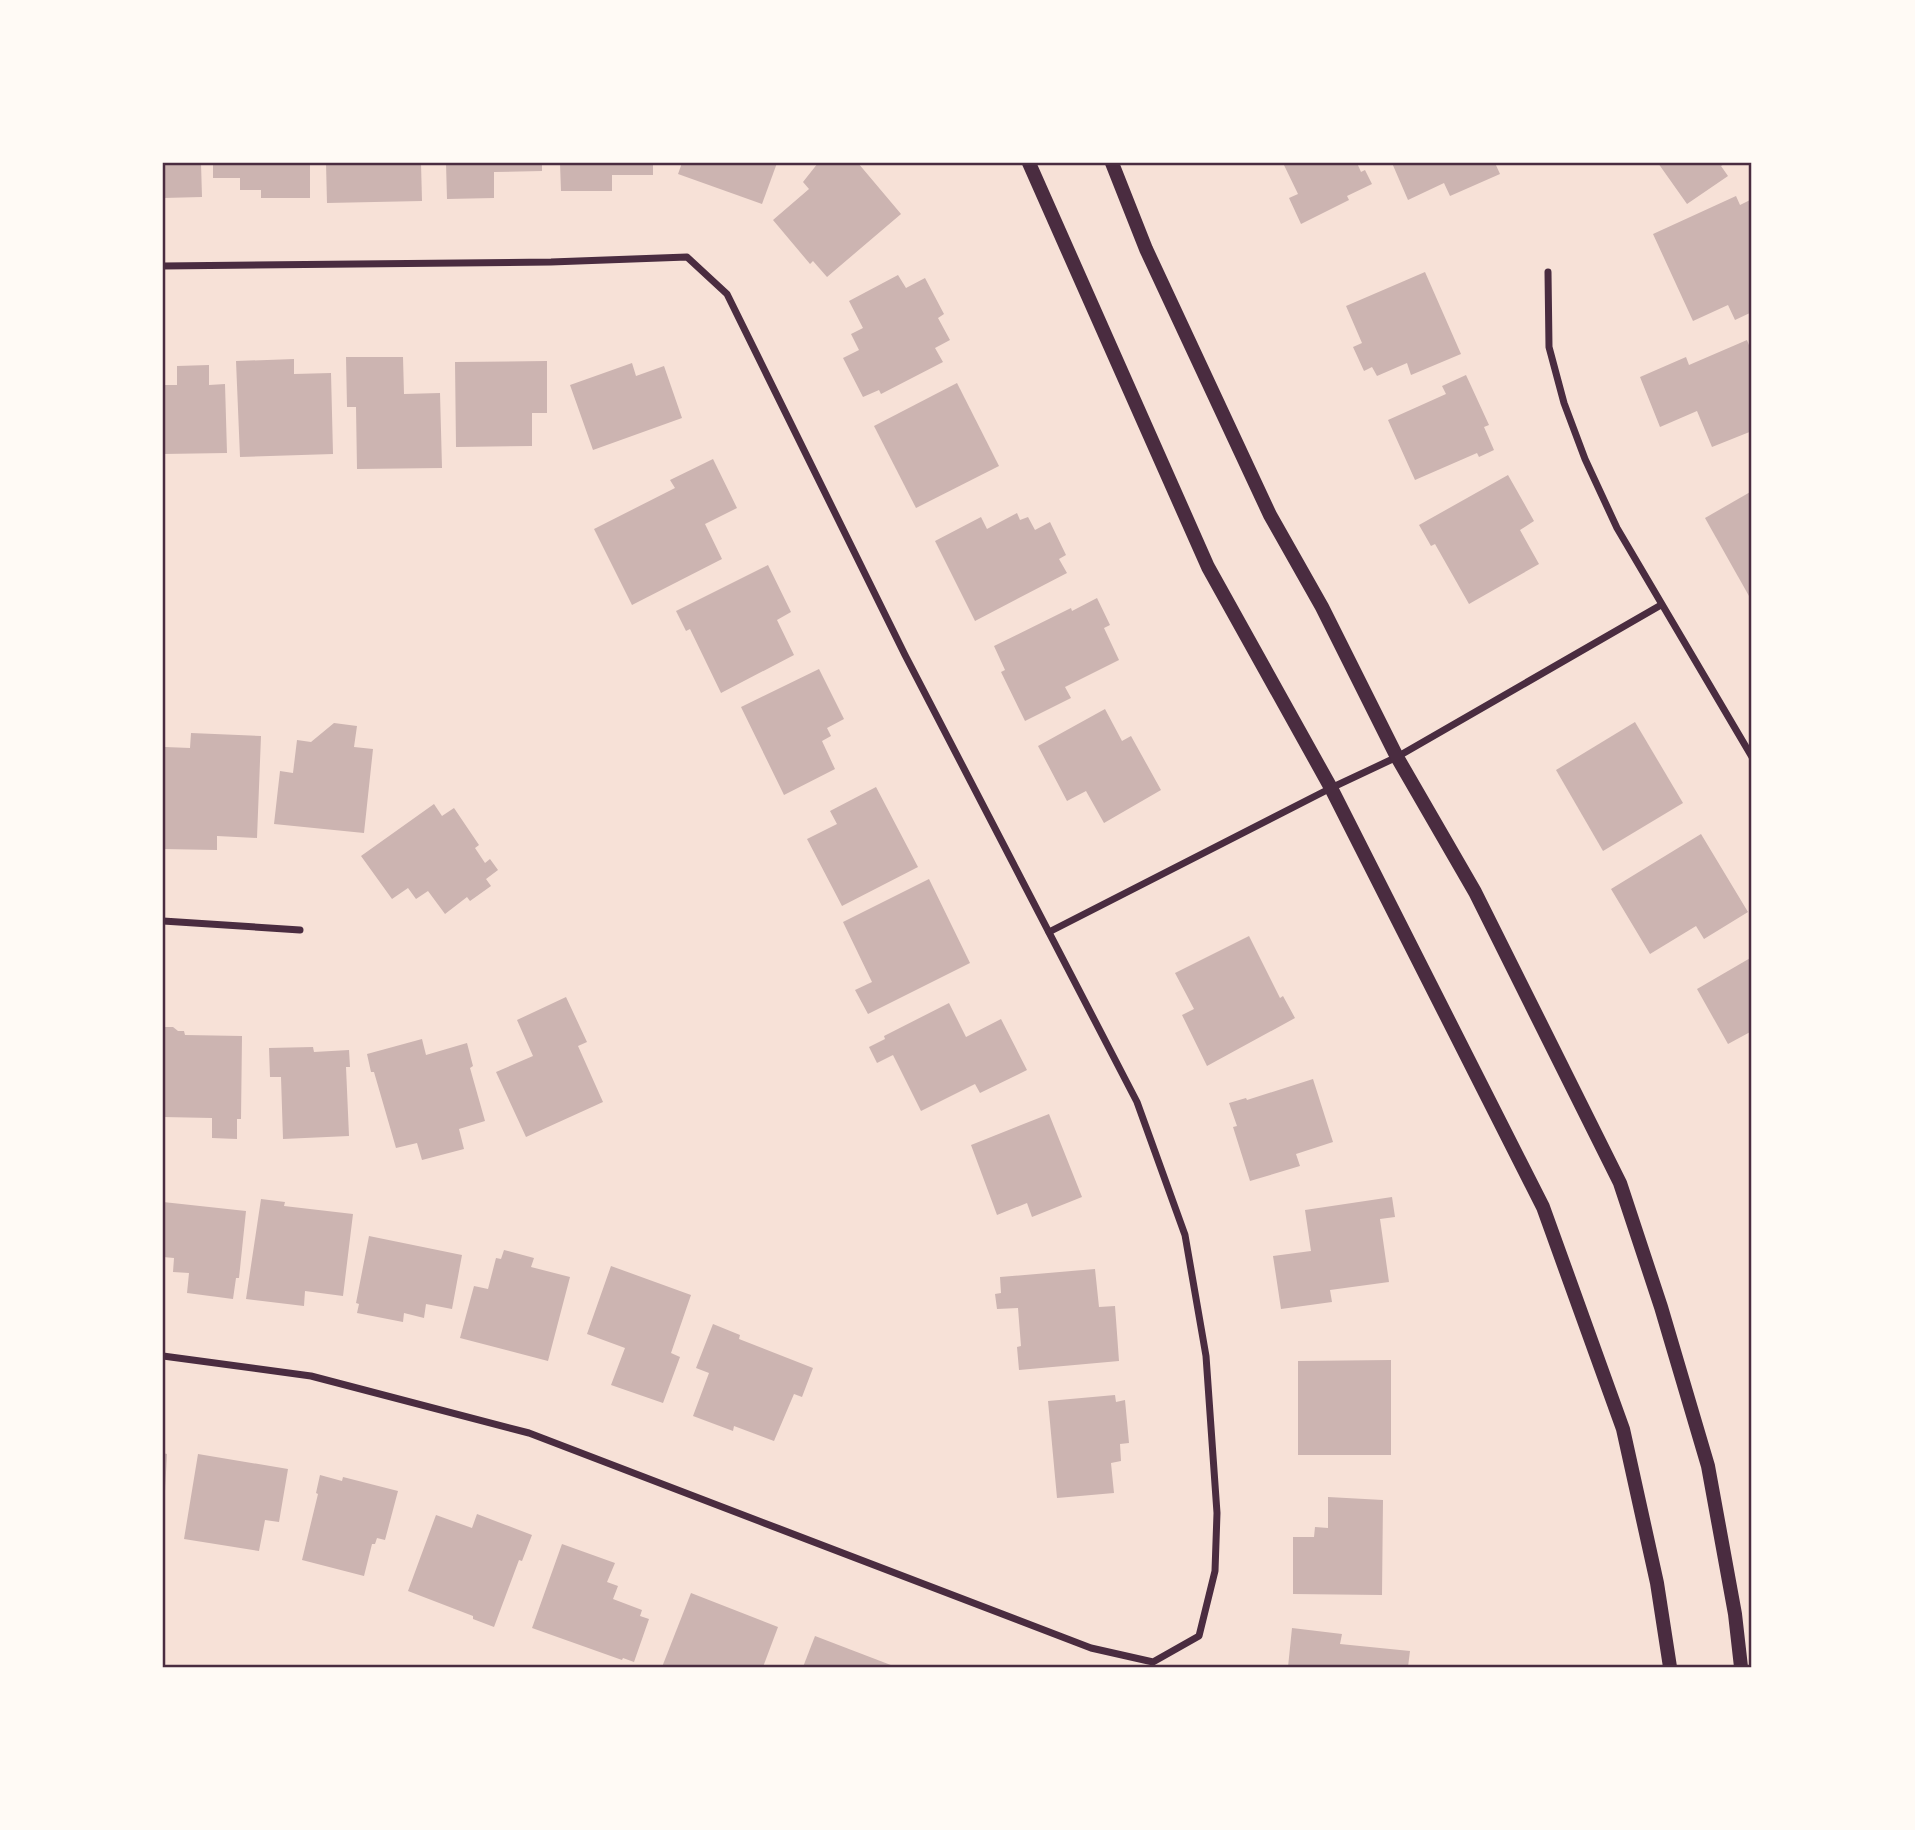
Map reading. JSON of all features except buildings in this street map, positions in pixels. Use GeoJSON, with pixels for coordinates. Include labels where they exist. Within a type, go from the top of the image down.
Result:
{"type":"FeatureCollection","features":[{"type":"Feature","properties":{"kind":"main road"},"geometry":{"type":"LineString","coordinates":[[1030,163],[1208,567],[1331,788],[1543,1207],[1623,1429],[1657,1583],[1670,1667]]}},
{"type":"Feature","properties":{"kind":"main road"},"geometry":{"type":"LineString","coordinates":[[1112,163],[1146,250],[1270,514],[1322,607],[1397,757],[1475,892],[1620,1183],[1709,1466],[1735,1614],[1741,1667]]}},
{"type":"Feature","properties":{"kind":"street"},"geometry":{"type":"LineString","coordinates":[[163,266],[551,262],[688,257],[727,294],[905,655],[1137,1102],[1185,1235],[1206,1356],[1217,1513],[1215,1571],[1199,1636],[1153,1662],[1091,1648],[529,1433],[311,1376],[163,1356]]}},
{"type":"Feature","properties":{"kind":"street"},"geometry":{"type":"LineString","coordinates":[[1548,272],[1549,346],[1564,403],[1585,459],[1616,528],[1752,757]]}},
{"type":"Feature","properties":{"kind":"street"},"geometry":{"type":"LineString","coordinates":[[1049,932],[1397,757],[1661,605]]}},
{"type":"Feature","properties":{"kind":"street"},"geometry":{"type":"LineString","coordinates":[[163,921],[300,930]]}}]}
